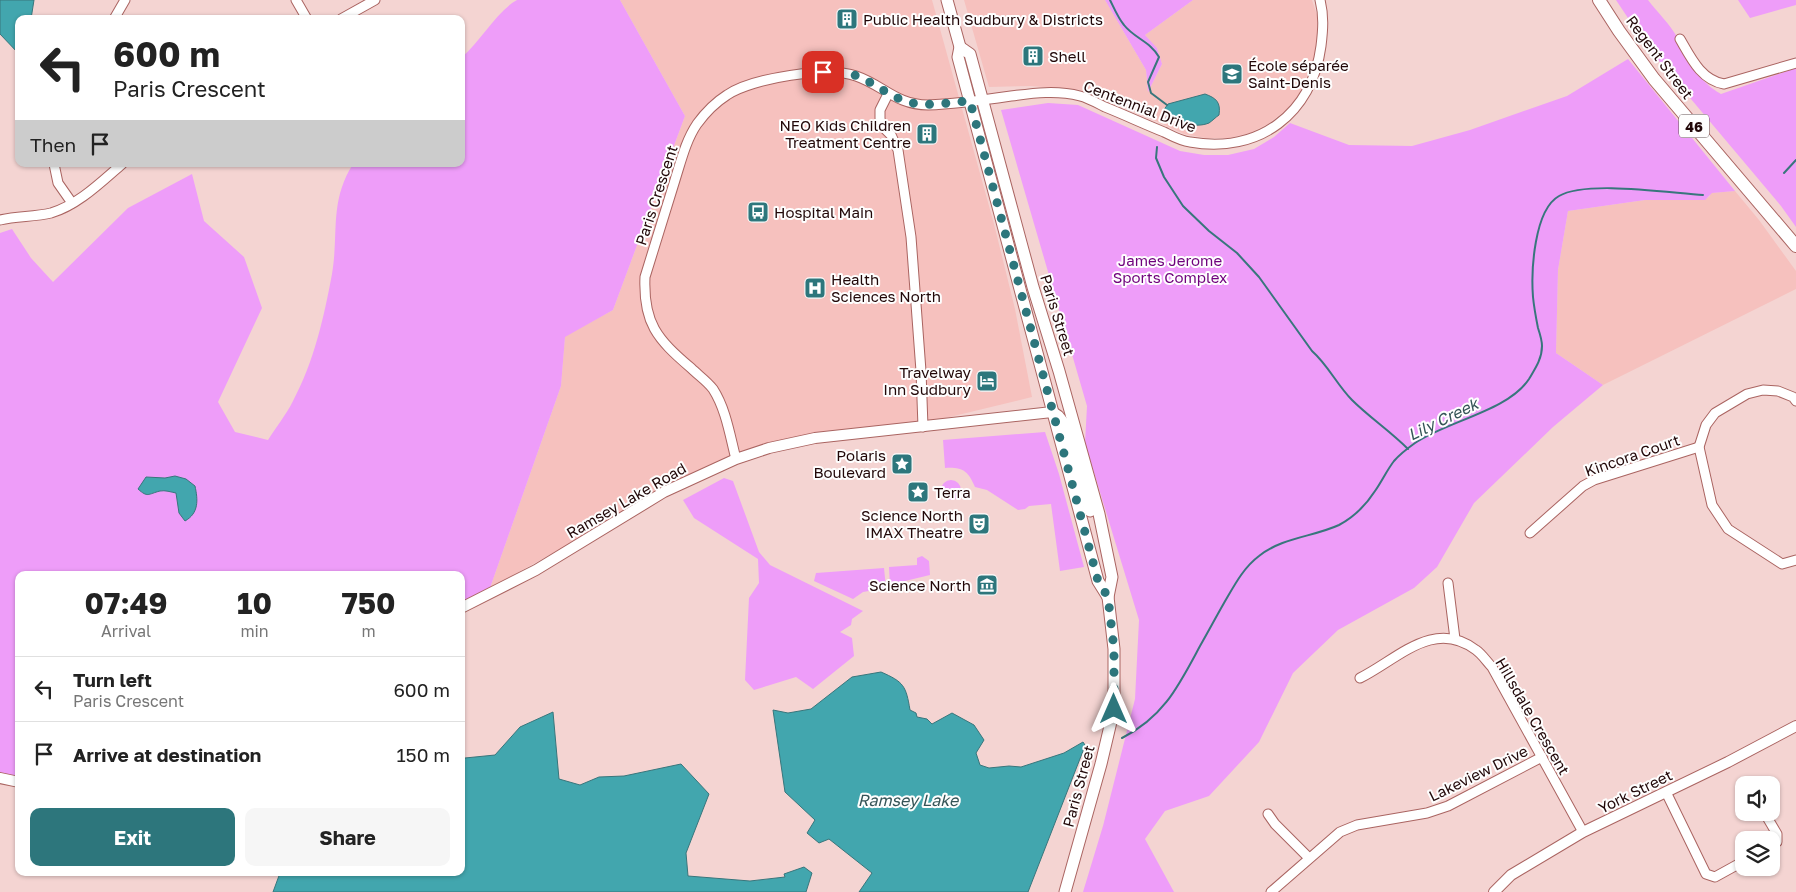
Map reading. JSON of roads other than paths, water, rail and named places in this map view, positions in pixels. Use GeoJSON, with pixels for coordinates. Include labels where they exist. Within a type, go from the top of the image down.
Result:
{"type":"FeatureCollection","features":[{"type":"Feature","properties":{"kind":"main road","name":"Paris Street"},"geometry":{"type":"LineString","coordinates":[[948,0],[960,47],[958,57],[976,101],[1034,287],[1104,536],[1112,577],[1108,597],[1114,649],[1114,709],[1101,764],[1065,892]]}},
{"type":"Feature","properties":{"kind":"main road","name":"Regent Street"},"geometry":{"type":"LineString","coordinates":[[1600,0],[1619,31],[1654,79],[1796,246]]}},
{"type":"Feature","properties":{"kind":"main road","name":"Paris Street"},"geometry":{"type":"LineString","coordinates":[[976,101],[1052,412],[1098,581],[1108,597]]}},
{"type":"Feature","properties":{"kind":"main road"},"geometry":{"type":"LineString","coordinates":[[1065,392],[1063,402],[1059,408],[1052,412],[1065,425],[1096,532],[1112,577]]}},
{"type":"Feature","properties":{"kind":"street"},"geometry":{"type":"LineString","coordinates":[[116,15],[125,0]]}},
{"type":"Feature","properties":{"kind":"street"},"geometry":{"type":"LineString","coordinates":[[296,0],[305,15]]}},
{"type":"Feature","properties":{"kind":"street"},"geometry":{"type":"LineString","coordinates":[[348,15],[375,0]]}},
{"type":"Feature","properties":{"kind":"street","name":"Centennial Drive"},"geometry":{"type":"LineString","coordinates":[[976,101],[1049,92],[1080,96],[1187,142],[1228,144],[1250,138],[1269,130],[1287,117],[1300,102],[1310,86],[1318,65],[1324,25],[1320,0]]}},
{"type":"Feature","properties":{"kind":"street"},"geometry":{"type":"LineString","coordinates":[[1680,39],[1701,72],[1713,82],[1724,84],[1796,63]]}},
{"type":"Feature","properties":{"kind":"street","name":"Paris Crescent"},"geometry":{"type":"LineString","coordinates":[[736,458],[722,409],[713,390],[657,334],[649,321],[646,304],[645,277],[686,146],[696,125],[726,95],[753,82],[770,78],[823,72],[855,75],[869,81],[888,94],[907,102],[927,105],[976,101]]}},
{"type":"Feature","properties":{"kind":"street"},"geometry":{"type":"LineString","coordinates":[[888,94],[880,110],[880,118],[881,125],[891,135],[898,150],[911,237],[923,427]]}},
{"type":"Feature","properties":{"kind":"street"},"geometry":{"type":"LineString","coordinates":[[55,167],[58,182],[72,203]]}},
{"type":"Feature","properties":{"kind":"street"},"geometry":{"type":"LineString","coordinates":[[0,220],[49,213],[72,203],[118,167]]}},
{"type":"Feature","properties":{"kind":"street"},"geometry":{"type":"LineString","coordinates":[[1796,401],[1793,397],[1778,391],[1764,390],[1747,394],[1715,413],[1706,425],[1699,447],[1712,505],[1728,529],[1782,564],[1796,560]]}},
{"type":"Feature","properties":{"kind":"street","name":"Ramsey Lake Road"},"geometry":{"type":"LineString","coordinates":[[465,606],[536,570],[664,492],[736,458],[769,448],[815,438],[1052,412]]}},
{"type":"Feature","properties":{"kind":"street","name":"Kincora Court"},"geometry":{"type":"LineString","coordinates":[[1530,532],[1583,486],[1594,480],[1699,447]]}},
{"type":"Feature","properties":{"kind":"street"},"geometry":{"type":"LineString","coordinates":[[1448,584],[1455,639]]}},
{"type":"Feature","properties":{"kind":"street","name":"Hillsdale Crescent"},"geometry":{"type":"LineString","coordinates":[[1360,678],[1424,640],[1442,637],[1455,639],[1476,650],[1492,667],[1583,832]]}},
{"type":"Feature","properties":{"kind":"street","name":"York Street"},"geometry":{"type":"LineString","coordinates":[[1494,892],[1512,875],[1583,832],[1728,762],[1796,726]]}},
{"type":"Feature","properties":{"kind":"street","name":"Lakeview Drive"},"geometry":{"type":"LineString","coordinates":[[1271,892],[1340,832],[1357,825],[1426,813],[1448,806],[1542,757]]}},
{"type":"Feature","properties":{"kind":"street"},"geometry":{"type":"LineString","coordinates":[[0,778],[15,781]]}},
{"type":"Feature","properties":{"kind":"street"},"geometry":{"type":"LineString","coordinates":[[1666,792],[1706,874],[1715,877],[1735,866]]}},
{"type":"Feature","properties":{"kind":"street"},"geometry":{"type":"LineString","coordinates":[[1268,814],[1275,824],[1309,858]]}},
{"type":"Feature","properties":{"kind":"water"},"geometry":{"type":"Polygon","coordinates":[[[0,0],[34,0],[32,15],[15,15],[15,50],[0,34],[0,0]]]}},
{"type":"Feature","properties":{"kind":"water"},"geometry":{"type":"Polygon","coordinates":[[[1205,94],[1215,99],[1219,107],[1219,115],[1209,123],[1191,125],[1178,121],[1163,111],[1168,104],[1205,94]]]}},
{"type":"Feature","properties":{"kind":"water"},"geometry":{"type":"Polygon","coordinates":[[[175,476],[186,479],[195,486],[197,496],[195,510],[190,518],[185,521],[179,513],[176,493],[162,491],[144,494],[138,489],[146,477],[165,478],[175,476]]]}},
{"type":"Feature","properties":{"kind":"water","name":"Ramsey Lake"},"geometry":{"type":"Polygon","coordinates":[[[881,672],[895,679],[903,686],[910,710],[916,713],[917,717],[927,719],[932,724],[952,713],[974,725],[984,740],[976,753],[980,765],[989,768],[1021,767],[1064,753],[1083,742],[1085,745],[1083,751],[1028,892],[859,892],[872,873],[829,839],[819,843],[807,833],[815,820],[785,792],[773,710],[788,713],[811,709],[852,677],[881,672]]]}},
{"type":"Feature","properties":{"kind":"water"},"geometry":{"type":"Polygon","coordinates":[[[553,712],[559,779],[580,785],[599,777],[624,776],[681,764],[709,794],[686,853],[688,876],[750,881],[785,877],[784,874],[804,867],[812,873],[806,892],[273,892],[279,876],[465,876],[465,758],[495,755],[520,727],[553,712]]]}},
{"type":"Feature","properties":{"kind":"waterway"},"geometry":{"type":"LineString","coordinates":[[1110,0],[1124,25],[1152,48],[1159,57],[1148,82],[1151,93],[1167,105]]}},
{"type":"Feature","properties":{"kind":"waterway"},"geometry":{"type":"LineString","coordinates":[[1157,147],[1156,158],[1164,177],[1183,206],[1209,231],[1237,253],[1259,277],[1312,351],[1323,362],[1352,400],[1408,449]]}},
{"type":"Feature","properties":{"kind":"waterway","name":"Lily Creek"},"geometry":{"type":"LineString","coordinates":[[1784,173],[1796,160]]}},
{"type":"Feature","properties":{"kind":"waterway","name":"Lily Creek"},"geometry":{"type":"LineString","coordinates":[[1122,738],[1137,730],[1160,710],[1169,699],[1235,584],[1253,561],[1278,545],[1329,529],[1344,522],[1368,501],[1394,461],[1407,449],[1428,435],[1492,408],[1519,390],[1529,379],[1536,368],[1542,351],[1533,297],[1534,257],[1539,227],[1551,203],[1559,196],[1572,191],[1588,189],[1629,189],[1703,195]]}},
{"type":"Feature","properties":{"kind":"place","name":"Public Health Sudbury & Districts"},"geometry":{"type":"Point","coordinates":[847,19]}},
{"type":"Feature","properties":{"kind":"place","name":"Shell"},"geometry":{"type":"Point","coordinates":[1033,56]}},
{"type":"Feature","properties":{"kind":"place","name":"École séparée Saint-Denis"},"geometry":{"type":"Point","coordinates":[1232,74]}},
{"type":"Feature","properties":{"kind":"place","name":"NEO Kids Children Treatment Centre"},"geometry":{"type":"Point","coordinates":[927,134]}},
{"type":"Feature","properties":{"kind":"place","name":"Hospital Main"},"geometry":{"type":"Point","coordinates":[758,212]}},
{"type":"Feature","properties":{"kind":"place","name":"Health Sciences North"},"geometry":{"type":"Point","coordinates":[815,288]}},
{"type":"Feature","properties":{"kind":"place","name":"Travelway Inn Sudbury"},"geometry":{"type":"Point","coordinates":[987,381]}},
{"type":"Feature","properties":{"kind":"place","name":"Polaris Boulevard"},"geometry":{"type":"Point","coordinates":[902,464]}},
{"type":"Feature","properties":{"kind":"place","name":"Terra"},"geometry":{"type":"Point","coordinates":[918,492]}},
{"type":"Feature","properties":{"kind":"place","name":"Science North IMAX Theatre"},"geometry":{"type":"Point","coordinates":[979,524]}},
{"type":"Feature","properties":{"kind":"place","name":"Science North"},"geometry":{"type":"Point","coordinates":[987,585]}},
{"type":"Feature","properties":{"kind":"park label","name":"James Jerome Sports Complex"},"geometry":{"type":"Point","coordinates":[1170,268]}}]}
